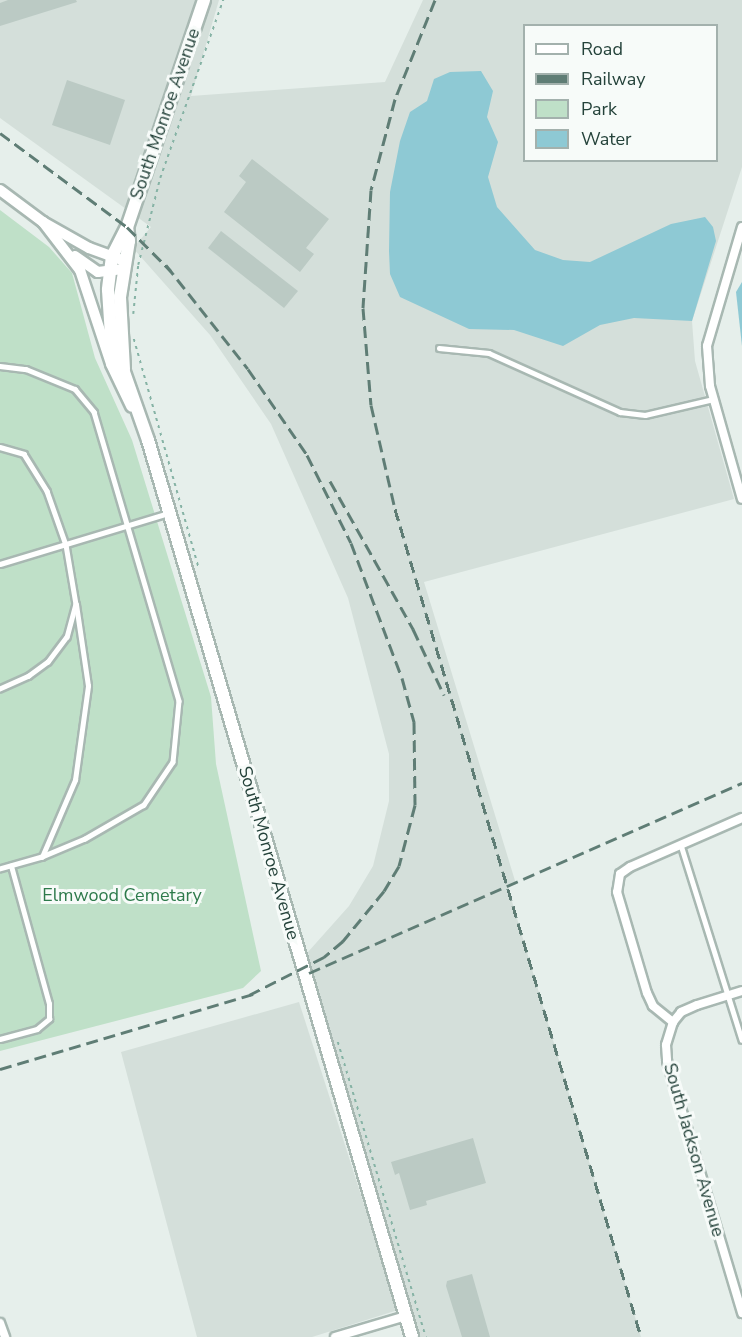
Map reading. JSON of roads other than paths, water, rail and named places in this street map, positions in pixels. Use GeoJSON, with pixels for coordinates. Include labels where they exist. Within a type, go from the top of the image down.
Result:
{"type":"FeatureCollection","features":[{"type":"Feature","properties":{"kind":"main road","name":"South Monroe Avenue"},"geometry":{"type":"LineString","coordinates":[[204,0],[127,227],[112,256],[109,317],[115,354],[124,369],[148,440],[412,1337]]}},
{"type":"Feature","properties":{"kind":"main road","name":"South Monroe Avenue"},"geometry":{"type":"LineString","coordinates":[[124,369],[120,297],[127,227]]}},
{"type":"Feature","properties":{"kind":"street"},"geometry":{"type":"LineString","coordinates":[[0,190],[43,222],[89,248],[112,256],[124,265],[110,272],[98,272],[68,250]]}},
{"type":"Feature","properties":{"kind":"street"},"geometry":{"type":"LineString","coordinates":[[43,222],[68,250],[80,270],[111,363],[148,440]]}},
{"type":"Feature","properties":{"kind":"street"},"geometry":{"type":"LineString","coordinates":[[742,227],[707,346],[714,399],[742,500]]}},
{"type":"Feature","properties":{"kind":"street"},"geometry":{"type":"LineString","coordinates":[[742,818],[681,844],[620,874],[617,892],[647,993],[653,1006],[673,1022],[681,1012],[742,991]]}},
{"type":"Feature","properties":{"kind":"street","name":"South Jackson Avenue"},"geometry":{"type":"LineString","coordinates":[[673,1022],[666,1045],[667,1061],[742,1313]]}},
{"type":"Feature","properties":{"kind":"street"},"geometry":{"type":"LineString","coordinates":[[335,1337],[406,1316]]}},
{"type":"Feature","properties":{"kind":"street"},"geometry":{"type":"LineString","coordinates":[[0,1323],[5,1337]]}},
{"type":"Feature","properties":{"kind":"lane"},"geometry":{"type":"LineString","coordinates":[[439,348],[489,353],[620,412],[645,415],[714,399]]}},
{"type":"Feature","properties":{"kind":"lane"},"geometry":{"type":"LineString","coordinates":[[0,366],[27,369],[75,388],[94,412],[179,701],[173,762],[144,805],[115,823],[42,857],[0,869]]}},
{"type":"Feature","properties":{"kind":"lane"},"geometry":{"type":"LineString","coordinates":[[0,447],[24,454],[37,471],[66,545],[88,686],[75,780],[42,857]]}},
{"type":"Feature","properties":{"kind":"lane"},"geometry":{"type":"LineString","coordinates":[[0,564],[169,513]]}},
{"type":"Feature","properties":{"kind":"lane"},"geometry":{"type":"LineString","coordinates":[[0,689],[29,676],[48,662],[67,637],[76,604]]}},
{"type":"Feature","properties":{"kind":"lane"},"geometry":{"type":"LineString","coordinates":[[681,844],[742,1040]]}},
{"type":"Feature","properties":{"kind":"lane"},"geometry":{"type":"LineString","coordinates":[[0,1039],[37,1029],[50,1018],[49,1004],[11,866]]}},
{"type":"Feature","properties":{"kind":"water"},"geometry":{"type":"Polygon","coordinates":[[[481,71],[493,91],[487,117],[498,142],[488,177],[497,207],[535,250],[563,260],[590,262],[671,224],[705,217],[713,227],[716,241],[692,321],[634,318],[600,325],[563,346],[514,330],[469,329],[400,297],[390,274],[390,192],[400,141],[410,112],[427,101],[434,79],[450,72],[481,71]]]}},
{"type":"Feature","properties":{"kind":"water"},"geometry":{"type":"Polygon","coordinates":[[[742,282],[742,346],[736,292],[742,282]]]}},
{"type":"Feature","properties":{"kind":"railway"},"geometry":{"type":"LineString","coordinates":[[435,0],[395,99],[371,190],[363,308],[371,405],[395,509],[641,1337]]}},
{"type":"Feature","properties":{"kind":"railway"},"geometry":{"type":"LineString","coordinates":[[0,133],[127,227],[171,271]]}},
{"type":"Feature","properties":{"kind":"railway"},"geometry":{"type":"LineString","coordinates":[[166,265],[248,369],[307,455],[351,543],[402,678],[414,722],[415,805],[399,866],[384,891],[343,941],[324,957],[249,995]]}},
{"type":"Feature","properties":{"kind":"railway"},"geometry":{"type":"LineString","coordinates":[[330,481],[413,629],[444,695]]}},
{"type":"Feature","properties":{"kind":"railway"},"geometry":{"type":"LineString","coordinates":[[309,973],[742,783]]}},
{"type":"Feature","properties":{"kind":"railway"},"geometry":{"type":"LineString","coordinates":[[0,1069],[256,993]]}},
{"type":"Feature","properties":{"kind":"park label","name":"Elmwood Cemetary"},"geometry":{"type":"Point","coordinates":[122,895]}}]}
